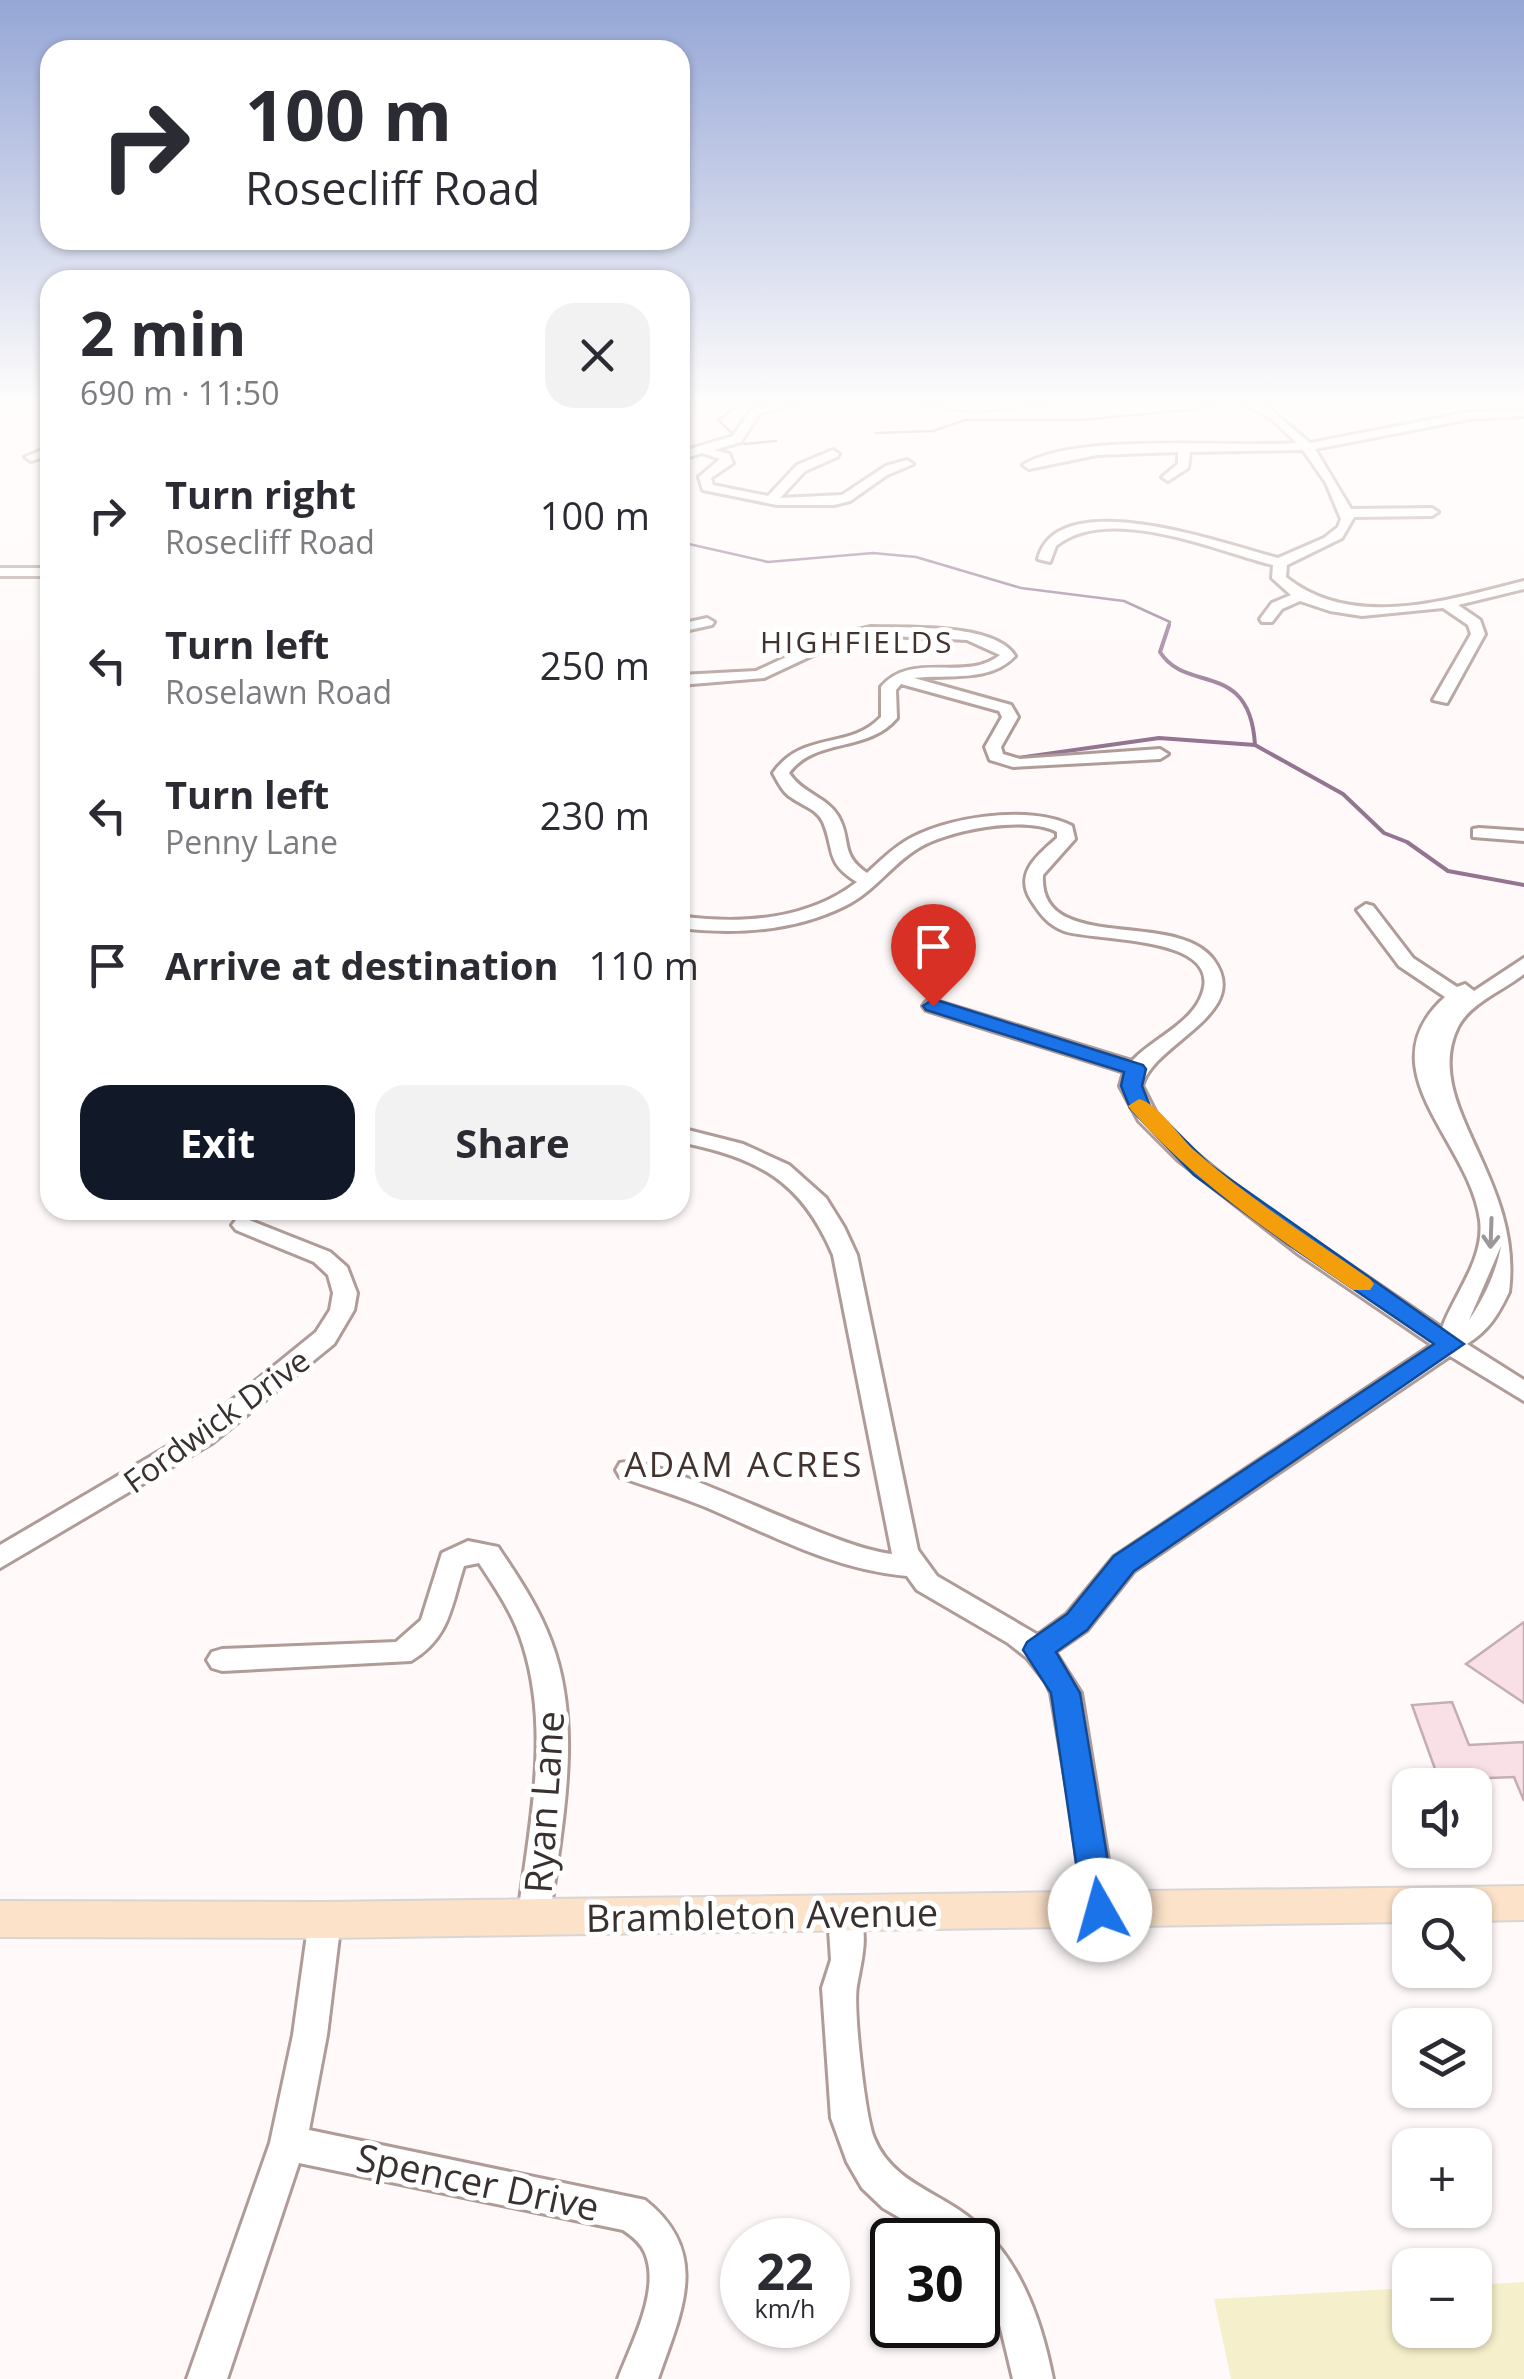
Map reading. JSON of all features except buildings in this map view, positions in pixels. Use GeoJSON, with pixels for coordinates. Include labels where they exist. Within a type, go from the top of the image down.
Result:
{"type":"FeatureCollection","features":[{"type":"Feature","properties":{"kind":"main road","name":"Brambleton Avenue"},"geometry":{"type":"LineString","coordinates":[[0,1919],[325,1920],[1524,1903]]}},
{"type":"Feature","properties":{"kind":"street"},"geometry":{"type":"LineString","coordinates":[[1045,559],[1052,542],[1070,532],[1132,526],[1171,530],[1232,552],[1280,563],[1341,534],[1348,524],[1346,513],[1432,512]]}},
{"type":"Feature","properties":{"kind":"street"},"geometry":{"type":"LineString","coordinates":[[1280,563],[1279,578],[1302,595],[1373,611],[1409,612],[1524,585]]}},
{"type":"Feature","properties":{"kind":"street"},"geometry":{"type":"LineString","coordinates":[[0,572],[40,572]]}},
{"type":"Feature","properties":{"kind":"street"},"geometry":{"type":"LineString","coordinates":[[1267,619],[1277,606],[1302,595]]}},
{"type":"Feature","properties":{"kind":"street"},"geometry":{"type":"LineString","coordinates":[[1441,700],[1478,634],[1478,627],[1469,617],[1448,605]]}},
{"type":"Feature","properties":{"kind":"street"},"geometry":{"type":"LineString","coordinates":[[690,626],[707,622]]}},
{"type":"Feature","properties":{"kind":"street"},"geometry":{"type":"LineString","coordinates":[[690,679],[759,675],[836,639],[871,631],[969,636],[997,644],[1008,656],[989,668],[924,672],[902,679],[889,687],[888,718],[878,731],[797,756],[781,773],[794,793],[825,810],[832,820],[833,842],[841,862],[870,882]]}},
{"type":"Feature","properties":{"kind":"street"},"geometry":{"type":"LineString","coordinates":[[902,679],[1006,708],[1010,714],[1008,726],[993,747],[1002,761],[1020,764],[1160,754]]}},
{"type":"Feature","properties":{"kind":"street"},"geometry":{"type":"LineString","coordinates":[[690,922],[729,924],[801,915],[837,903],[870,882],[912,844],[929,837],[1030,819],[1063,826],[1066,839],[1040,864],[1033,878],[1034,890],[1047,912],[1074,927],[1174,943],[1196,953],[1211,974],[1212,986],[1202,1012],[1135,1069],[1131,1086],[1140,1108],[1202,1170],[1248,1206],[1524,1392]]}},
{"type":"Feature","properties":{"kind":"street"},"geometry":{"type":"LineString","coordinates":[[1479,833],[1524,836]]}},
{"type":"Feature","properties":{"kind":"street"},"geometry":{"type":"LineString","coordinates":[[1366,910],[1406,962],[1462,1000]]}},
{"type":"Feature","properties":{"kind":"street"},"geometry":{"type":"LineString","coordinates":[[1037,1650],[1077,1622],[1124,1564],[1480,1324],[1506,1276],[1514,1235],[1505,1188],[1444,1080],[1440,1066],[1444,1035],[1462,1000],[1524,961]]}},
{"type":"Feature","properties":{"kind":"street"},"geometry":{"type":"LineString","coordinates":[[933,1006],[1135,1069]]}},
{"type":"Feature","properties":{"kind":"street"},"geometry":{"type":"LineString","coordinates":[[690,1137],[732,1144],[776,1164],[805,1188],[830,1222],[844,1255],[905,1552],[912,1566],[943,1595],[1018,1634],[1057,1675],[1066,1693],[1100,1910]]}},
{"type":"Feature","properties":{"kind":"street","name":"Fordwick Drive"},"geometry":{"type":"LineString","coordinates":[[0,1558],[203,1437],[326,1338],[342,1310],[345,1293],[339,1272],[322,1257],[244,1225]]}},
{"type":"Feature","properties":{"kind":"street"},"geometry":{"type":"LineString","coordinates":[[629,1470],[715,1500],[842,1556],[912,1566]]}},
{"type":"Feature","properties":{"kind":"street","name":"Ryan Lane"},"geometry":{"type":"LineString","coordinates":[[222,1660],[402,1653],[414,1647],[436,1622],[452,1560],[468,1551],[488,1554],[533,1626],[550,1687],[553,1768],[534,1916]]}},
{"type":"Feature","properties":{"kind":"street"},"geometry":{"type":"LineString","coordinates":[[844,1914],[848,1960],[840,1988],[849,2118],[860,2150],[875,2174],[896,2195],[937,2218]]}},
{"type":"Feature","properties":{"kind":"street"},"geometry":{"type":"LineString","coordinates":[[207,2379],[288,2143],[310,2034],[325,1920]]}},
{"type":"Feature","properties":{"kind":"street","name":"Spencer Drive"},"geometry":{"type":"LineString","coordinates":[[288,2143],[632,2214],[660,2236],[670,2272],[638,2379]]}},
{"type":"Feature","properties":{"kind":"street"},"geometry":{"type":"LineString","coordinates":[[1000,2281],[1024,2328],[1033,2379]]}},
{"type":"Feature","properties":{"kind":"shaded area"},"geometry":{"type":"Polygon","coordinates":[[[1524,2282],[1524,2379],[1231,2379],[1214,2299],[1392,2289],[1392,2348],[1492,2348],[1492,2284],[1524,2282]]]}},
{"type":"Feature","properties":{"kind":"waterway"},"geometry":{"type":"LineString","coordinates":[[690,544],[768,562],[873,553],[916,557],[1021,588],[1124,601],[1170,622],[1168,627]]}},
{"type":"Feature","properties":{"kind":"waterway"},"geometry":{"type":"LineString","coordinates":[[0,568],[40,568]]}},
{"type":"Feature","properties":{"kind":"waterway"},"geometry":{"type":"LineString","coordinates":[[1169,625],[1160,652],[1171,665],[1230,689],[1242,700],[1251,718],[1255,745]]}},
{"type":"Feature","properties":{"kind":"waterway"},"geometry":{"type":"LineString","coordinates":[[1010,759],[1159,738],[1255,745]]}},
{"type":"Feature","properties":{"kind":"waterway"},"geometry":{"type":"LineString","coordinates":[[1255,745],[1343,794],[1384,833],[1407,842],[1448,871],[1524,885]]}},
{"type":"Feature","properties":{"kind":"slow traffic"},"geometry":{"type":"LineString","coordinates":[[1139,1106],[1170,1141],[1232,1195],[1362,1284]]}},
{"type":"Feature","properties":{"kind":"district","name":"HIGHFIELDS"},"geometry":{"type":"Point","coordinates":[857,641]}},
{"type":"Feature","properties":{"kind":"district","name":"ADAM ACRES"},"geometry":{"type":"Point","coordinates":[744,1463]}},
{"type":"Feature","properties":{"kind":"route"},"geometry":{"type":"LineString","coordinates":[[933,1006],[1070,1052],[1135,1069],[1131,1086],[1140,1108],[1202,1170],[1232,1195],[1451,1344],[1139,1552],[1108,1580],[1077,1622],[1037,1650],[1066,1693],[1100,1910]]}}]}
